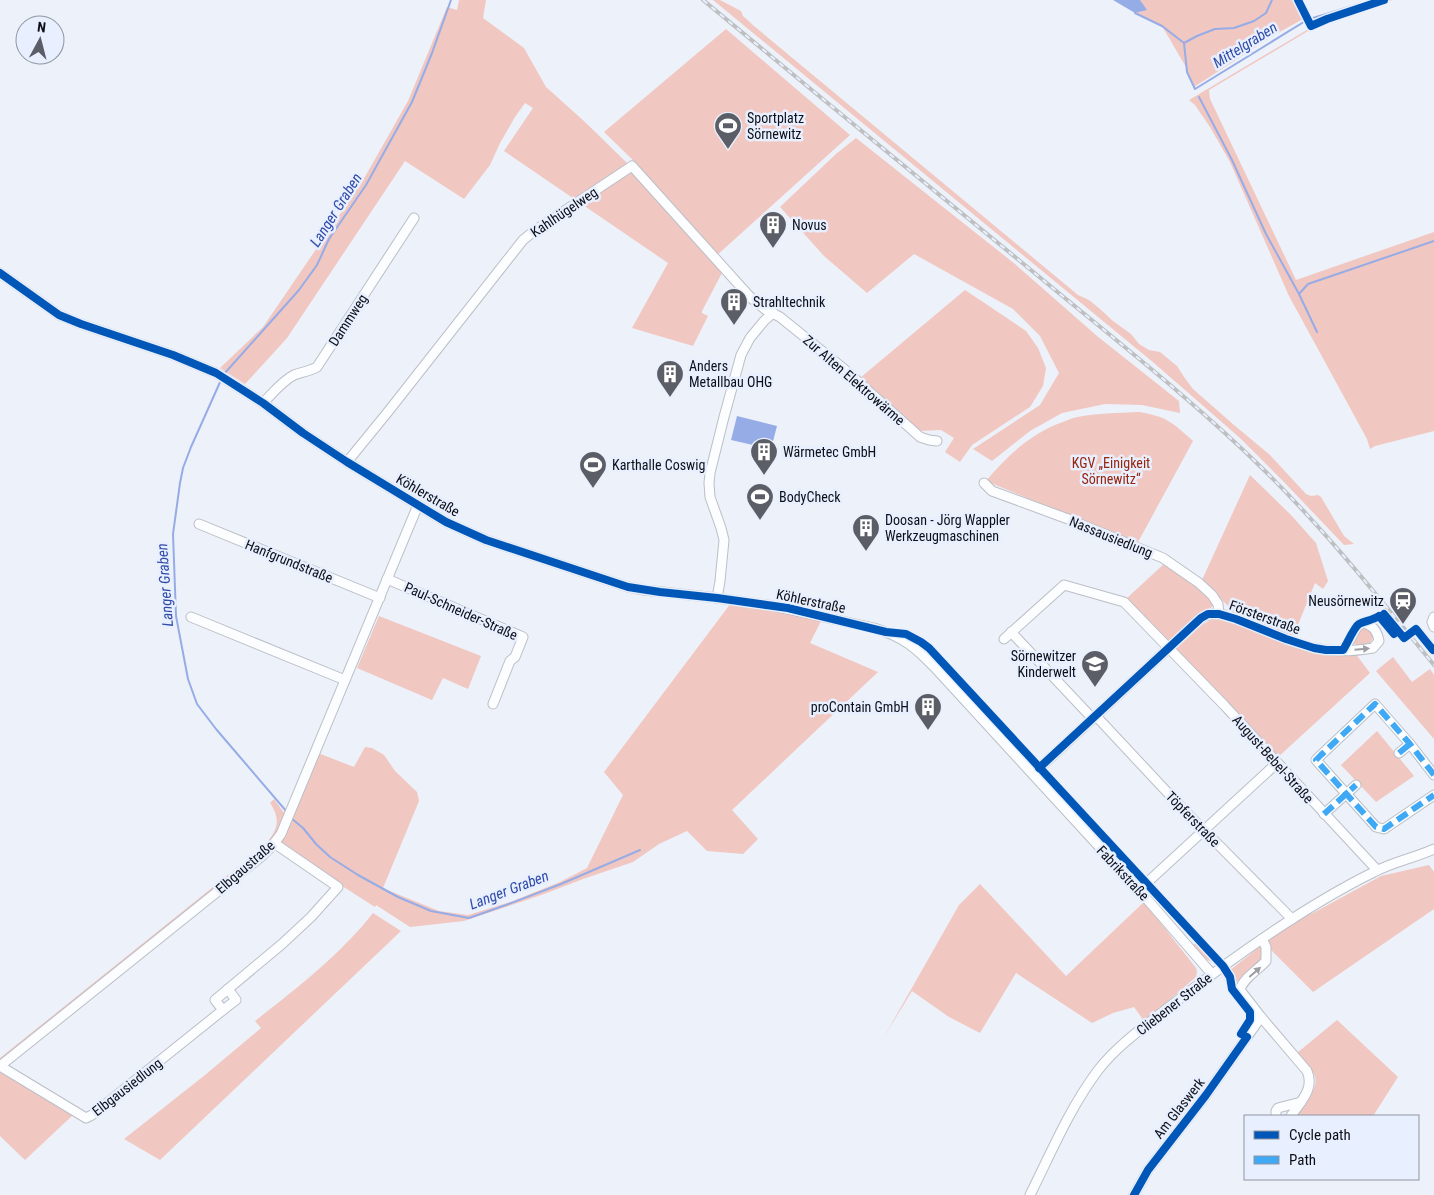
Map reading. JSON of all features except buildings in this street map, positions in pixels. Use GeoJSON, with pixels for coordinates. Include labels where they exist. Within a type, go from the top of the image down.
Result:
{"type":"FeatureCollection","features":[{"type":"Feature","properties":{"kind":"street","name":"Kahlhügelweg"},"geometry":{"type":"LineString","coordinates":[[347,462],[523,240],[632,166],[751,298],[762,306]]}},
{"type":"Feature","properties":{"kind":"street","name":"Dammweg"},"geometry":{"type":"LineString","coordinates":[[263,403],[280,385],[293,376],[318,367],[414,218]]}},
{"type":"Feature","properties":{"kind":"street","name":"Köhlerstraße"},"geometry":{"type":"LineString","coordinates":[[0,273],[64,318],[172,355],[227,379],[347,462],[446,522],[486,540],[628,587],[788,608],[874,628],[894,635],[917,649],[1032,774]]}},
{"type":"Feature","properties":{"kind":"street","name":"Zur Alten Elektrowärme"},"geometry":{"type":"LineString","coordinates":[[762,306],[780,317],[837,364],[920,437],[937,441]]}},
{"type":"Feature","properties":{"kind":"street"},"geometry":{"type":"LineString","coordinates":[[717,598],[724,540],[710,497],[710,473],[741,355],[750,338],[773,313]]}},
{"type":"Feature","properties":{"kind":"street","name":"Nassausiedlung"},"geometry":{"type":"LineString","coordinates":[[984,483],[992,491],[1163,558],[1187,574],[1212,595],[1218,604],[1219,614]]}},
{"type":"Feature","properties":{"kind":"street","name":"Elbgaustraße"},"geometry":{"type":"LineString","coordinates":[[0,1066],[268,850],[281,834],[418,505]]}},
{"type":"Feature","properties":{"kind":"street","name":"Hanfgrundstraße"},"geometry":{"type":"LineString","coordinates":[[199,524],[380,598]]}},
{"type":"Feature","properties":{"kind":"street","name":"Paul-Schneider-Straße"},"geometry":{"type":"LineString","coordinates":[[387,579],[523,637],[515,657],[510,661],[493,704]]}},
{"type":"Feature","properties":{"kind":"street"},"geometry":{"type":"LineString","coordinates":[[1004,639],[1064,584],[1124,602],[1169,648]]}},
{"type":"Feature","properties":{"kind":"street","name":"Försterstraße"},"geometry":{"type":"LineString","coordinates":[[1032,774],[1201,618],[1208,614],[1219,614],[1236,619],[1314,648],[1343,650]]}},
{"type":"Feature","properties":{"kind":"street"},"geometry":{"type":"LineString","coordinates":[[191,617],[345,680]]}},
{"type":"Feature","properties":{"kind":"street"},"geometry":{"type":"LineString","coordinates":[[1434,617],[1432,622],[1434,627]]}},
{"type":"Feature","properties":{"kind":"street"},"geometry":{"type":"LineString","coordinates":[[1011,632],[1094,717]]}},
{"type":"Feature","properties":{"kind":"street","name":"August-Bebel-Straße"},"geometry":{"type":"LineString","coordinates":[[1169,648],[1376,870]]}},
{"type":"Feature","properties":{"kind":"street"},"geometry":{"type":"LineString","coordinates":[[1434,775],[1375,704],[1320,754],[1316,760],[1376,827],[1384,830],[1434,795]]}},
{"type":"Feature","properties":{"kind":"street","name":"Töpferstraße"},"geometry":{"type":"LineString","coordinates":[[1094,717],[1292,919]]}},
{"type":"Feature","properties":{"kind":"street"},"geometry":{"type":"LineString","coordinates":[[1399,753],[1410,744]]}},
{"type":"Feature","properties":{"kind":"street"},"geometry":{"type":"LineString","coordinates":[[1139,890],[1277,763]]}},
{"type":"Feature","properties":{"kind":"street","name":"Fabrikstraße"},"geometry":{"type":"LineString","coordinates":[[1032,774],[1139,890],[1212,974]]}},
{"type":"Feature","properties":{"kind":"street"},"geometry":{"type":"LineString","coordinates":[[1324,814],[1356,785]]}},
{"type":"Feature","properties":{"kind":"street"},"geometry":{"type":"LineString","coordinates":[[223,1010],[215,1000],[282,944],[338,887],[274,843]]}},
{"type":"Feature","properties":{"kind":"street","name":"Cliebener Straße"},"geometry":{"type":"LineString","coordinates":[[1030,1195],[1076,1103],[1113,1052],[1212,974],[1292,919],[1376,870],[1434,849]]}},
{"type":"Feature","properties":{"kind":"street"},"geometry":{"type":"LineString","coordinates":[[1262,939],[1266,947],[1266,961],[1248,978],[1240,990],[1309,1076],[1307,1093],[1292,1115]]}},
{"type":"Feature","properties":{"kind":"street","name":"Elbgausiedlung"},"geometry":{"type":"LineString","coordinates":[[0,1066],[86,1118],[100,1109],[236,1000],[228,989]]}},
{"type":"Feature","properties":{"kind":"street","name":"Am Glaswerk"},"geometry":{"type":"LineString","coordinates":[[1134,1195],[1148,1170],[1206,1094],[1261,1017]]}},
{"type":"Feature","properties":{"kind":"street"},"geometry":{"type":"LineString","coordinates":[[1276,1115],[1278,1108],[1301,1102]]}},
{"type":"Feature","properties":{"kind":"green space"},"geometry":{"type":"Polygon","coordinates":[[[459,0],[486,0],[483,18],[524,48],[546,87],[626,162],[723,271],[702,311],[702,313],[708,316],[693,346],[632,328],[668,263],[504,151],[533,108],[525,103],[500,143],[490,165],[464,199],[405,161],[287,338],[245,384],[220,368],[263,327],[362,182],[408,101],[447,7],[457,10],[459,0]]]}},
{"type":"Feature","properties":{"kind":"green space"},"geometry":{"type":"Polygon","coordinates":[[[713,0],[720,0],[741,11],[743,16],[754,26],[1078,295],[1089,300],[1131,334],[1139,344],[1149,350],[1160,352],[1177,366],[1193,389],[1270,455],[1306,494],[1321,497],[1344,536],[1354,544],[1344,545],[1240,438],[1154,363],[713,0]]]}},
{"type":"Feature","properties":{"kind":"green space"},"geometry":{"type":"Polygon","coordinates":[[[1140,0],[1292,0],[1303,19],[1276,34],[1194,87],[1186,67],[1162,26],[1135,13],[1146,10],[1140,0]]]}},
{"type":"Feature","properties":{"kind":"green space"},"geometry":{"type":"Polygon","coordinates":[[[1392,0],[1313,28],[1209,90],[1210,99],[1296,280],[1434,232],[1434,431],[1375,446],[1370,449],[1367,439],[1289,296],[1230,162],[1210,127],[1195,105],[1189,100],[1312,27],[1392,0]]]}},
{"type":"Feature","properties":{"kind":"green space","name":"Sportplatz Sörnewitz"},"geometry":{"type":"Polygon","coordinates":[[[726,29],[850,135],[715,257],[637,164],[604,132],[726,29]]]}},
{"type":"Feature","properties":{"kind":"green space"},"geometry":{"type":"Polygon","coordinates":[[[856,138],[1015,264],[1097,336],[1179,401],[1180,413],[1142,405],[1105,404],[1062,413],[1030,431],[992,461],[973,449],[1040,405],[1059,373],[1040,336],[1013,309],[914,254],[867,293],[824,256],[780,207],[836,154],[856,138]]]}},
{"type":"Feature","properties":{"kind":"green space"},"geometry":{"type":"Polygon","coordinates":[[[965,290],[1026,331],[1038,348],[1046,368],[1043,386],[1030,407],[972,445],[960,462],[945,452],[954,438],[941,430],[919,431],[860,378],[965,290]]]}},
{"type":"Feature","properties":{"kind":"green space","name":"KGV „Einigkeit Sörnewitz“"},"geometry":{"type":"Polygon","coordinates":[[[1140,412],[1169,421],[1193,441],[1137,544],[986,481],[1017,449],[1055,425],[1081,416],[1140,412]]]}},
{"type":"Feature","properties":{"kind":"green space"},"geometry":{"type":"Polygon","coordinates":[[[1250,475],[1291,515],[1316,543],[1328,581],[1323,589],[1315,583],[1293,637],[1233,611],[1202,580],[1250,475]]]}},
{"type":"Feature","properties":{"kind":"green space"},"geometry":{"type":"Polygon","coordinates":[[[1165,563],[1201,589],[1213,603],[1212,607],[1197,616],[1168,641],[1125,600],[1165,563]]]}},
{"type":"Feature","properties":{"kind":"green space"},"geometry":{"type":"Polygon","coordinates":[[[731,603],[780,610],[821,621],[810,643],[878,672],[732,810],[758,839],[743,854],[707,851],[687,831],[659,844],[633,862],[544,894],[464,921],[410,927],[281,847],[280,841],[318,753],[354,767],[365,747],[372,748],[384,755],[395,771],[417,792],[419,801],[383,888],[439,911],[468,915],[513,901],[560,882],[587,868],[623,795],[604,772],[731,603]]]}},
{"type":"Feature","properties":{"kind":"green space"},"geometry":{"type":"Polygon","coordinates":[[[379,616],[481,656],[468,689],[443,678],[432,700],[357,668],[379,616]]]}},
{"type":"Feature","properties":{"kind":"green space"},"geometry":{"type":"Polygon","coordinates":[[[1215,618],[1236,623],[1300,648],[1355,653],[1370,673],[1277,758],[1175,650],[1203,624],[1215,618]]]}},
{"type":"Feature","properties":{"kind":"green space"},"geometry":{"type":"Polygon","coordinates":[[[1364,627],[1370,630],[1373,638],[1370,643],[1356,645],[1353,641],[1360,628],[1364,627]]]}},
{"type":"Feature","properties":{"kind":"green space"},"geometry":{"type":"Polygon","coordinates":[[[1393,657],[1412,682],[1430,669],[1434,675],[1434,739],[1376,671],[1393,657]]]}},
{"type":"Feature","properties":{"kind":"green space"},"geometry":{"type":"Polygon","coordinates":[[[1377,731],[1414,776],[1376,802],[1341,765],[1377,731]]]}},
{"type":"Feature","properties":{"kind":"green space"},"geometry":{"type":"Polygon","coordinates":[[[274,799],[285,814],[279,831],[260,854],[0,1062],[0,1058],[264,846],[275,831],[276,815],[270,803],[274,799]]]}},
{"type":"Feature","properties":{"kind":"green space"},"geometry":{"type":"Polygon","coordinates":[[[1429,865],[1434,872],[1434,909],[1313,992],[1269,948],[1268,940],[1309,914],[1381,876],[1429,865]]]}},
{"type":"Feature","properties":{"kind":"green space"},"geometry":{"type":"Polygon","coordinates":[[[980,884],[1066,976],[1144,902],[1196,968],[1196,977],[1144,1021],[1134,1007],[1113,1013],[1092,1023],[1016,973],[980,1033],[949,1017],[912,991],[884,1037],[959,905],[980,884]]]}},
{"type":"Feature","properties":{"kind":"green space"},"geometry":{"type":"Polygon","coordinates":[[[373,913],[401,931],[160,1160],[124,1139],[261,1028],[255,1021],[332,957],[373,913]]]}},
{"type":"Feature","properties":{"kind":"green space"},"geometry":{"type":"Polygon","coordinates":[[[1198,941],[1218,963],[1207,959],[1198,951],[1193,945],[1198,941]]]}},
{"type":"Feature","properties":{"kind":"green space"},"geometry":{"type":"Polygon","coordinates":[[[1262,945],[1265,957],[1240,981],[1234,984],[1229,971],[1262,945]]]}},
{"type":"Feature","properties":{"kind":"green space"},"geometry":{"type":"Polygon","coordinates":[[[1337,1020],[1398,1077],[1374,1115],[1297,1115],[1313,1092],[1316,1081],[1312,1070],[1297,1053],[1337,1020]]]}},
{"type":"Feature","properties":{"kind":"green space"},"geometry":{"type":"Polygon","coordinates":[[[0,1072],[74,1114],[25,1160],[0,1136],[0,1072]]]}},
{"type":"Feature","properties":{"kind":"water"},"geometry":{"type":"Polygon","coordinates":[[[1113,0],[1140,0],[1147,10],[1135,13],[1113,0]]]}},
{"type":"Feature","properties":{"kind":"water"},"geometry":{"type":"Polygon","coordinates":[[[737,416],[777,426],[771,449],[731,440],[737,416]]]}},
{"type":"Feature","properties":{"kind":"waterway","name":"Langer Graben"},"geometry":{"type":"LineString","coordinates":[[224,374],[299,290],[317,265],[329,239],[366,185],[412,102],[451,0]]}},
{"type":"Feature","properties":{"kind":"waterway"},"geometry":{"type":"LineString","coordinates":[[1184,43],[1215,29],[1234,28],[1254,21],[1266,13],[1272,0]]}},
{"type":"Feature","properties":{"kind":"waterway","name":"Mittelgraben"},"geometry":{"type":"LineString","coordinates":[[1313,18],[1372,0]]}},
{"type":"Feature","properties":{"kind":"waterway","name":"Mittelgraben"},"geometry":{"type":"LineString","coordinates":[[1135,13],[1162,26],[1184,43],[1187,72],[1195,89],[1307,20]]}},
{"type":"Feature","properties":{"kind":"waterway"},"geometry":{"type":"LineString","coordinates":[[1199,97],[1232,160],[1266,234],[1299,294]]}},
{"type":"Feature","properties":{"kind":"waterway"},"geometry":{"type":"LineString","coordinates":[[1317,332],[1299,294],[1308,284],[1434,241]]}},
{"type":"Feature","properties":{"kind":"waterway","name":"Langer Graben"},"geometry":{"type":"LineString","coordinates":[[221,380],[191,447],[183,468],[180,483],[173,534],[176,616],[188,679],[197,704],[287,812]]}},
{"type":"Feature","properties":{"kind":"waterway","name":"Langer Graben"},"geometry":{"type":"LineString","coordinates":[[291,818],[330,857],[358,875],[398,897],[431,911],[469,918],[561,884],[640,850]]}},
{"type":"Feature","properties":{"kind":"railway"},"geometry":{"type":"LineString","coordinates":[[703,0],[1124,346],[1237,444],[1287,493],[1352,565],[1434,665]]}},
{"type":"Feature","properties":{"kind":"marked path"},"geometry":{"type":"LineString","coordinates":[[1434,775],[1375,704],[1316,760],[1376,827],[1384,829],[1434,795]]}},
{"type":"Feature","properties":{"kind":"marked path"},"geometry":{"type":"LineString","coordinates":[[1399,753],[1410,744]]}},
{"type":"Feature","properties":{"kind":"marked path"},"geometry":{"type":"LineString","coordinates":[[1324,814],[1356,785]]}},
{"type":"Feature","properties":{"kind":"cycle path"},"geometry":{"type":"LineString","coordinates":[[1298,0],[1311,26],[1384,0]]}},
{"type":"Feature","properties":{"kind":"cycle path"},"geometry":{"type":"LineString","coordinates":[[0,273],[59,315],[173,355],[216,373],[263,403],[303,433],[347,462],[446,522],[486,540],[628,587],[788,608],[886,632],[906,634],[921,642],[929,648],[1223,966],[1230,977],[1232,989],[1250,1012],[1250,1020],[1241,1034]]}},
{"type":"Feature","properties":{"kind":"cycle path"},"geometry":{"type":"LineString","coordinates":[[1039,768],[1201,618],[1208,614],[1219,614],[1236,619],[1286,639],[1326,650],[1343,650],[1359,624],[1379,616],[1394,634],[1396,632],[1382,616],[1384,614],[1404,638],[1416,629],[1434,649]]}},
{"type":"Feature","properties":{"kind":"cycle path"},"geometry":{"type":"LineString","coordinates":[[1134,1195],[1148,1170],[1206,1095],[1247,1037]]}},
{"type":"Feature","properties":{"kind":"place","name":"Sportplatz Sörnewitz"},"geometry":{"type":"Point","coordinates":[728,150]}},
{"type":"Feature","properties":{"kind":"place","name":"Novus"},"geometry":{"type":"Point","coordinates":[773,249]}},
{"type":"Feature","properties":{"kind":"place","name":"Strahltechnik"},"geometry":{"type":"Point","coordinates":[734,326]}},
{"type":"Feature","properties":{"kind":"place","name":"Anders Metallbau OHG"},"geometry":{"type":"Point","coordinates":[670,398]}},
{"type":"Feature","properties":{"kind":"place","name":"Wärmetec GmbH"},"geometry":{"type":"Point","coordinates":[764,476]}},
{"type":"Feature","properties":{"kind":"place","name":"Karthalle Coswig"},"geometry":{"type":"Point","coordinates":[593,489]}},
{"type":"Feature","properties":{"kind":"place","name":"BodyCheck"},"geometry":{"type":"Point","coordinates":[760,521]}},
{"type":"Feature","properties":{"kind":"place","name":"Doosan - Jörg Wappler Werkzeugmaschinen"},"geometry":{"type":"Point","coordinates":[866,552]}},
{"type":"Feature","properties":{"kind":"place","name":"Neusörnewitz"},"geometry":{"type":"Point","coordinates":[1403,625]}},
{"type":"Feature","properties":{"kind":"place","name":"Sörnewitzer Kinderwelt"},"geometry":{"type":"Point","coordinates":[1095,688]}},
{"type":"Feature","properties":{"kind":"place","name":"proContain GmbH"},"geometry":{"type":"Point","coordinates":[928,731]}}]}
